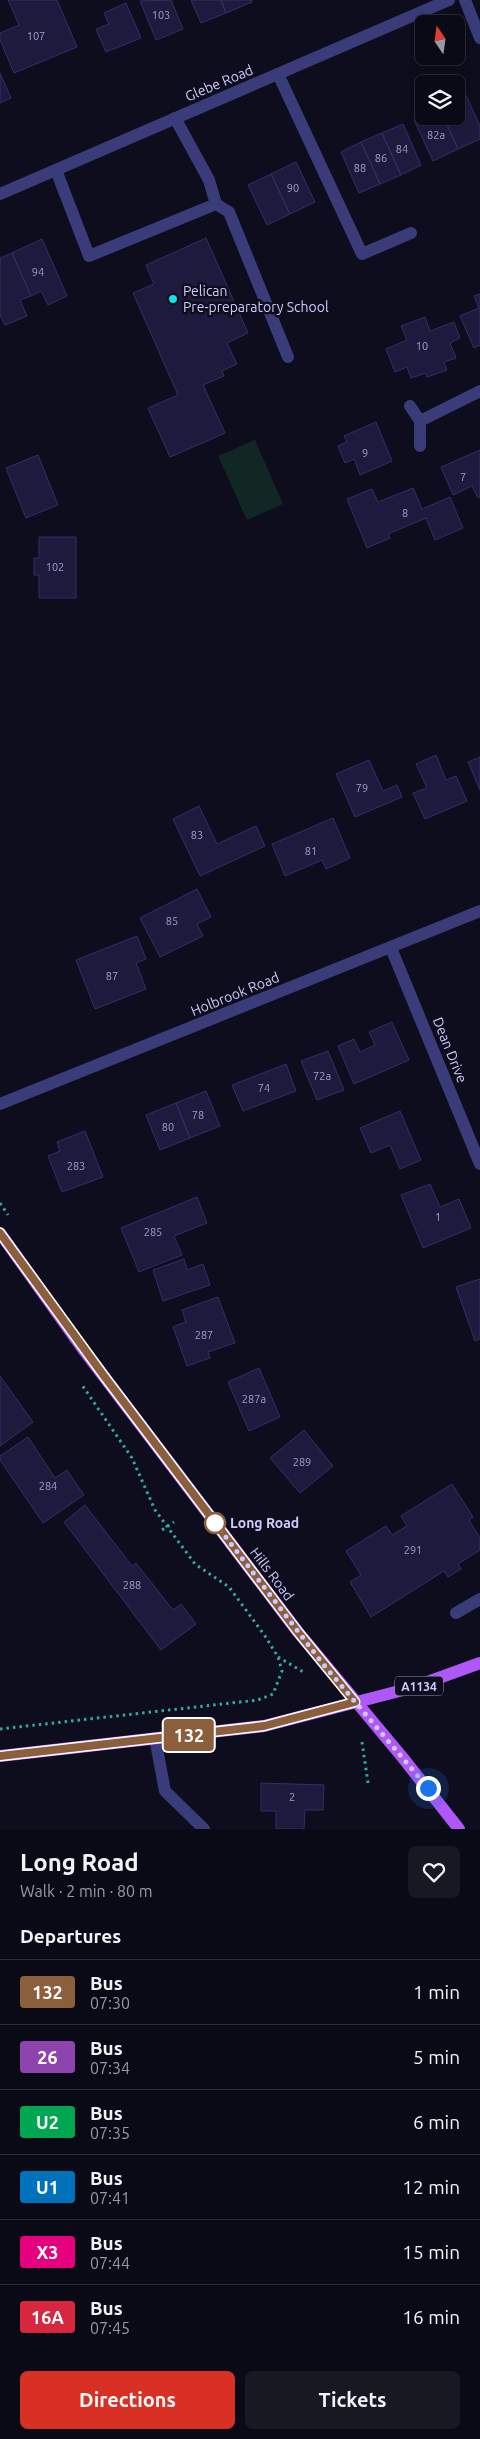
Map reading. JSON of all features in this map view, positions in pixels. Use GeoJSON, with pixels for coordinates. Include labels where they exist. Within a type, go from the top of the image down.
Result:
{"type":"FeatureCollection","features":[{"type":"Feature","properties":{"kind":"main road","name":"Hills Road"},"geometry":{"type":"LineString","coordinates":[[0,1233],[89,1357],[298,1632],[403,1758],[459,1829]]}},
{"type":"Feature","properties":{"kind":"main road","name":"A1134"},"geometry":{"type":"LineString","coordinates":[[0,1756],[264,1726],[417,1686],[480,1663]]}},
{"type":"Feature","properties":{"kind":"street","name":"Glebe Road"},"geometry":{"type":"LineString","coordinates":[[0,194],[449,0]]}},
{"type":"Feature","properties":{"kind":"street"},"geometry":{"type":"LineString","coordinates":[[465,0],[480,38]]}},
{"type":"Feature","properties":{"kind":"street"},"geometry":{"type":"LineString","coordinates":[[278,74],[362,254],[411,232]]}},
{"type":"Feature","properties":{"kind":"street"},"geometry":{"type":"LineString","coordinates":[[175,118],[208,180],[216,204],[229,212],[288,357]]}},
{"type":"Feature","properties":{"kind":"street"},"geometry":{"type":"LineString","coordinates":[[56,170],[90,256],[216,204]]}},
{"type":"Feature","properties":{"kind":"street"},"geometry":{"type":"LineString","coordinates":[[420,421],[480,391]]}},
{"type":"Feature","properties":{"kind":"street"},"geometry":{"type":"LineString","coordinates":[[410,406],[420,421],[420,446]]}},
{"type":"Feature","properties":{"kind":"street","name":"Holbrook Road"},"geometry":{"type":"LineString","coordinates":[[0,1104],[392,948],[480,910]]}},
{"type":"Feature","properties":{"kind":"street","name":"Dean Drive"},"geometry":{"type":"LineString","coordinates":[[392,948],[480,1164]]}},
{"type":"Feature","properties":{"kind":"street"},"geometry":{"type":"LineString","coordinates":[[456,1613],[480,1599]]}},
{"type":"Feature","properties":{"kind":"street"},"geometry":{"type":"LineString","coordinates":[[155,1738],[165,1791],[204,1829]]}},
{"type":"Feature","properties":{"kind":"path"},"geometry":{"type":"LineString","coordinates":[[0,1728],[252,1701],[274,1694],[282,1671],[278,1657],[265,1636],[228,1587],[195,1564],[156,1510],[132,1458],[77,1377]]}},
{"type":"Feature","properties":{"kind":"path"},"geometry":{"type":"LineString","coordinates":[[162,1530],[174,1522]]}},
{"type":"Feature","properties":{"kind":"green space"},"geometry":{"type":"Polygon","coordinates":[[[255,440],[283,504],[247,520],[218,456],[255,440]]]}},
{"type":"Feature","properties":{"kind":"building"},"geometry":{"type":"Polygon","coordinates":[[[8,0],[57,0],[77,47],[14,73],[0,40],[0,33],[19,25],[8,0]]]}},
{"type":"Feature","properties":{"kind":"building"},"geometry":{"type":"Polygon","coordinates":[[[171,0],[183,29],[156,40],[140,1],[171,0]]]}},
{"type":"Feature","properties":{"kind":"building"},"geometry":{"type":"Polygon","coordinates":[[[191,0],[221,0],[226,13],[201,23],[191,0]]]}},
{"type":"Feature","properties":{"kind":"building"},"geometry":{"type":"Polygon","coordinates":[[[221,0],[252,0],[252,2],[226,13],[221,0]]]}},
{"type":"Feature","properties":{"kind":"building"},"geometry":{"type":"Polygon","coordinates":[[[126,3],[141,38],[106,52],[96,29],[109,24],[104,13],[126,3]]]}},
{"type":"Feature","properties":{"kind":"building"},"geometry":{"type":"Polygon","coordinates":[[[0,73],[11,98],[0,103],[0,73]]]}},
{"type":"Feature","properties":{"kind":"building"},"geometry":{"type":"Polygon","coordinates":[[[465,96],[480,126],[480,139],[458,149],[447,125],[465,125],[465,96]]]}},
{"type":"Feature","properties":{"kind":"building"},"geometry":{"type":"Polygon","coordinates":[[[403,124],[421,165],[401,175],[382,133],[403,124]]]}},
{"type":"Feature","properties":{"kind":"building"},"geometry":{"type":"Polygon","coordinates":[[[416,125],[447,125],[458,149],[433,161],[416,125]]]}},
{"type":"Feature","properties":{"kind":"building"},"geometry":{"type":"Polygon","coordinates":[[[382,133],[401,175],[380,184],[361,142],[382,133]]]}},
{"type":"Feature","properties":{"kind":"building"},"geometry":{"type":"Polygon","coordinates":[[[361,142],[380,184],[359,193],[341,152],[361,142]]]}},
{"type":"Feature","properties":{"kind":"building"},"geometry":{"type":"Polygon","coordinates":[[[296,162],[315,202],[290,214],[271,174],[296,162]]]}},
{"type":"Feature","properties":{"kind":"building"},"geometry":{"type":"Polygon","coordinates":[[[271,174],[290,214],[267,225],[248,185],[271,174]]]}},
{"type":"Feature","properties":{"kind":"building"},"geometry":{"type":"Polygon","coordinates":[[[206,238],[248,333],[227,343],[237,364],[222,371],[224,376],[203,385],[225,433],[170,457],[148,408],[178,395],[133,293],[154,284],[146,265],[206,238]]]}},
{"type":"Feature","properties":{"kind":"building"},"geometry":{"type":"Polygon","coordinates":[[[42,239],[67,296],[48,305],[41,291],[31,296],[12,253],[42,239]]]}},
{"type":"Feature","properties":{"kind":"building"},"geometry":{"type":"Polygon","coordinates":[[[12,253],[31,296],[20,300],[27,316],[5,325],[0,315],[0,258],[12,253]]]}},
{"type":"Feature","properties":{"kind":"building"},"geometry":{"type":"Polygon","coordinates":[[[480,294],[480,345],[474,348],[460,316],[479,308],[474,296],[480,294]]]}},
{"type":"Feature","properties":{"kind":"building"},"geometry":{"type":"Polygon","coordinates":[[[425,317],[430,331],[454,322],[460,338],[450,343],[456,358],[444,362],[447,370],[427,377],[426,373],[411,378],[407,367],[395,372],[386,349],[407,340],[401,326],[425,317]]]}},
{"type":"Feature","properties":{"kind":"building"},"geometry":{"type":"Polygon","coordinates":[[[376,422],[392,461],[360,475],[354,459],[345,463],[338,446],[347,442],[344,436],[376,422]]]}},
{"type":"Feature","properties":{"kind":"building"},"geometry":{"type":"Polygon","coordinates":[[[480,450],[480,497],[478,498],[472,486],[453,495],[441,467],[480,450]]]}},
{"type":"Feature","properties":{"kind":"building"},"geometry":{"type":"Polygon","coordinates":[[[38,455],[58,505],[26,518],[6,468],[38,455]]]}},
{"type":"Feature","properties":{"kind":"building"},"geometry":{"type":"Polygon","coordinates":[[[413,488],[422,509],[450,497],[463,528],[435,540],[426,518],[388,534],[390,538],[367,548],[347,499],[372,489],[378,502],[413,488]]]}},
{"type":"Feature","properties":{"kind":"building"},"geometry":{"type":"Polygon","coordinates":[[[39,537],[76,537],[76,598],[39,598],[39,575],[34,575],[34,558],[39,558],[39,537]]]}},
{"type":"Feature","properties":{"kind":"building"},"geometry":{"type":"Polygon","coordinates":[[[436,755],[446,780],[456,776],[467,801],[425,819],[413,793],[427,788],[416,764],[436,755]]]}},
{"type":"Feature","properties":{"kind":"building"},"geometry":{"type":"Polygon","coordinates":[[[480,757],[480,790],[468,762],[480,757]]]}},
{"type":"Feature","properties":{"kind":"building"},"geometry":{"type":"Polygon","coordinates":[[[369,760],[383,791],[397,785],[402,797],[355,817],[336,774],[369,760]]]}},
{"type":"Feature","properties":{"kind":"building"},"geometry":{"type":"Polygon","coordinates":[[[199,806],[217,844],[256,826],[265,846],[200,876],[173,819],[199,806]]]}},
{"type":"Feature","properties":{"kind":"building"},"geometry":{"type":"Polygon","coordinates":[[[333,818],[350,858],[326,869],[322,860],[285,876],[272,844],[333,818]]]}},
{"type":"Feature","properties":{"kind":"building"},"geometry":{"type":"Polygon","coordinates":[[[197,889],[211,917],[197,924],[203,936],[160,957],[140,918],[197,889]]]}},
{"type":"Feature","properties":{"kind":"building"},"geometry":{"type":"Polygon","coordinates":[[[137,936],[146,959],[136,963],[146,989],[95,1009],[76,960],[137,936]]]}},
{"type":"Feature","properties":{"kind":"building"},"geometry":{"type":"Polygon","coordinates":[[[392,1022],[409,1060],[354,1084],[338,1046],[354,1039],[360,1052],[375,1045],[369,1032],[392,1022]]]}},
{"type":"Feature","properties":{"kind":"building"},"geometry":{"type":"Polygon","coordinates":[[[328,1051],[344,1090],[317,1100],[301,1061],[328,1051]]]}},
{"type":"Feature","properties":{"kind":"building"},"geometry":{"type":"Polygon","coordinates":[[[286,1064],[296,1091],[243,1111],[232,1085],[286,1064]]]}},
{"type":"Feature","properties":{"kind":"building"},"geometry":{"type":"Polygon","coordinates":[[[206,1091],[220,1126],[190,1138],[176,1103],[206,1091]]]}},
{"type":"Feature","properties":{"kind":"building"},"geometry":{"type":"Polygon","coordinates":[[[176,1103],[190,1138],[160,1150],[146,1115],[176,1103]]]}},
{"type":"Feature","properties":{"kind":"building"},"geometry":{"type":"Polygon","coordinates":[[[400,1111],[421,1160],[400,1169],[390,1145],[371,1153],[360,1128],[400,1111]]]}},
{"type":"Feature","properties":{"kind":"building"},"geometry":{"type":"Polygon","coordinates":[[[85,1131],[103,1177],[62,1192],[48,1156],[60,1151],[57,1142],[85,1131]]]}},
{"type":"Feature","properties":{"kind":"building"},"geometry":{"type":"Polygon","coordinates":[[[430,1184],[440,1207],[459,1199],[471,1228],[423,1248],[401,1195],[430,1184]]]}},
{"type":"Feature","properties":{"kind":"building"},"geometry":{"type":"Polygon","coordinates":[[[197,1197],[207,1223],[174,1236],[182,1255],[139,1272],[121,1228],[197,1197]]]}},
{"type":"Feature","properties":{"kind":"building"},"geometry":{"type":"Polygon","coordinates":[[[184,1259],[187,1270],[203,1264],[210,1285],[163,1301],[153,1270],[184,1259]]]}},
{"type":"Feature","properties":{"kind":"building"},"geometry":{"type":"Polygon","coordinates":[[[480,1279],[480,1339],[475,1341],[456,1287],[480,1279]]]}},
{"type":"Feature","properties":{"kind":"building"},"geometry":{"type":"Polygon","coordinates":[[[218,1297],[235,1343],[208,1352],[210,1358],[187,1366],[173,1327],[186,1322],[182,1310],[218,1297]]]}},
{"type":"Feature","properties":{"kind":"building"},"geometry":{"type":"Polygon","coordinates":[[[259,1368],[280,1417],[249,1431],[228,1382],[259,1368]]]}},
{"type":"Feature","properties":{"kind":"building"},"geometry":{"type":"Polygon","coordinates":[[[0,1376],[33,1422],[0,1446],[0,1376]]]}},
{"type":"Feature","properties":{"kind":"building"},"geometry":{"type":"Polygon","coordinates":[[[304,1430],[333,1466],[300,1493],[270,1458],[304,1430]]]}},
{"type":"Feature","properties":{"kind":"building"},"geometry":{"type":"Polygon","coordinates":[[[28,1437],[55,1478],[67,1470],[84,1495],[43,1523],[0,1460],[0,1456],[28,1437]]]}},
{"type":"Feature","properties":{"kind":"building"},"geometry":{"type":"Polygon","coordinates":[[[452,1484],[473,1517],[469,1520],[480,1538],[480,1550],[458,1564],[461,1569],[448,1577],[444,1571],[371,1617],[350,1582],[361,1575],[346,1551],[386,1526],[392,1535],[407,1526],[401,1516],[452,1484]]]}},
{"type":"Feature","properties":{"kind":"building"},"geometry":{"type":"Polygon","coordinates":[[[85,1505],[132,1566],[136,1563],[173,1610],[181,1604],[196,1624],[161,1650],[64,1522],[85,1505]]]}},
{"type":"Feature","properties":{"kind":"building"},"geometry":{"type":"Polygon","coordinates":[[[261,1783],[324,1785],[323,1810],[305,1810],[304,1829],[276,1829],[276,1811],[261,1811],[261,1783]]]}},
{"type":"Feature","properties":{"kind":"bus line","name":"132"},"geometry":{"type":"LineString","coordinates":[[0,1233],[83,1349],[298,1632],[355,1702],[264,1726],[0,1756]]}},
{"type":"Feature","properties":{"kind":"place","name":"Pelican Pre-preparatory School"},"geometry":{"type":"Point","coordinates":[173,299]}},
{"type":"Feature","properties":{"kind":"place","name":"Long Road"},"geometry":{"type":"Point","coordinates":[215,1523]}},
{"type":"Feature","properties":{"kind":"route"},"geometry":{"type":"LineString","coordinates":[[215,1523],[323,1664],[428,1788]]}}]}
